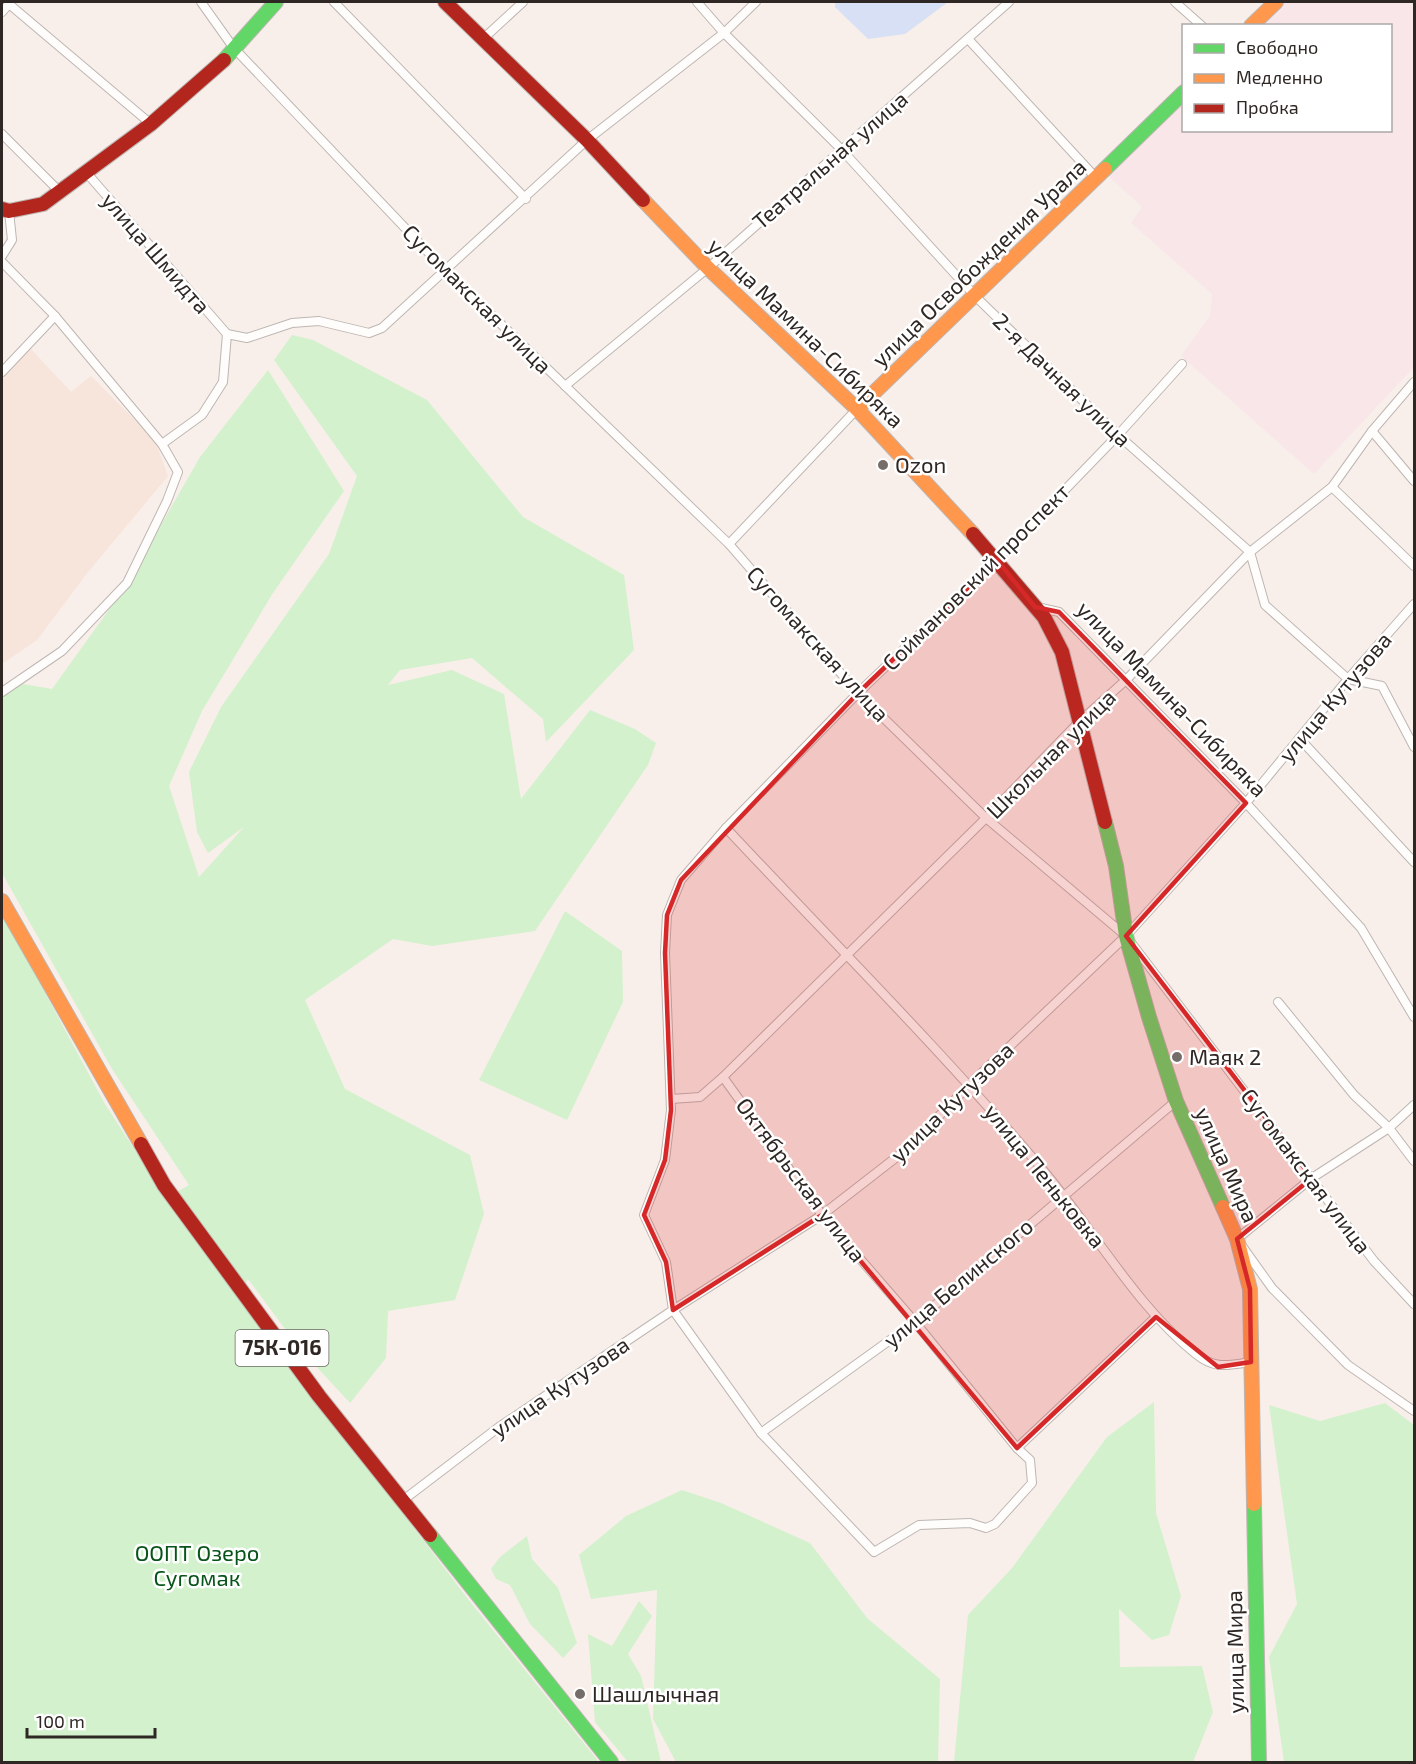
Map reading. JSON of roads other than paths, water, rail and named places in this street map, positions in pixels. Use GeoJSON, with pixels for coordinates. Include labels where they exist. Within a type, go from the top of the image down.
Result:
{"type":"FeatureCollection","features":[{"type":"Feature","properties":{"kind":"main road"},"geometry":{"type":"LineString","coordinates":[[5,210],[43,204],[151,124],[216,69],[233,47],[276,2]]}},
{"type":"Feature","properties":{"kind":"main road","name":"улица Мамина-Сибиряка"},"geometry":{"type":"LineString","coordinates":[[445,2],[587,140],[708,268],[857,409],[997,560],[1035,607]]}},
{"type":"Feature","properties":{"kind":"main road"},"geometry":{"type":"LineString","coordinates":[[1253,24],[1276,2]]}},
{"type":"Feature","properties":{"kind":"main road","name":"улица Освобождения Урала"},"geometry":{"type":"LineString","coordinates":[[857,409],[976,297],[1182,94]]}},
{"type":"Feature","properties":{"kind":"main road","name":"улица Мира"},"geometry":{"type":"LineString","coordinates":[[1035,607],[1055,634],[1062,652],[1078,723],[1116,866],[1126,936],[1176,1101],[1237,1239],[1250,1289],[1259,1762]]}},
{"type":"Feature","properties":{"kind":"main road","name":"75К-016"},"geometry":{"type":"LineString","coordinates":[[2,901],[164,1185],[256,1312],[402,1501],[610,1762]]}},
{"type":"Feature","properties":{"kind":"street","name":"Сугомакская улица"},"geometry":{"type":"LineString","coordinates":[[201,2],[233,47],[446,271],[729,544],[858,693],[986,818],[1126,936],[1374,1261],[1414,1304]]}},
{"type":"Feature","properties":{"kind":"street"},"geometry":{"type":"LineString","coordinates":[[334,2],[526,199]]}},
{"type":"Feature","properties":{"kind":"street"},"geometry":{"type":"LineString","coordinates":[[484,38],[523,2]]}},
{"type":"Feature","properties":{"kind":"street","name":"2-я Дачная улица"},"geometry":{"type":"LineString","coordinates":[[697,2],[724,33],[841,149],[976,297],[1118,435],[1251,552]]}},
{"type":"Feature","properties":{"kind":"street"},"geometry":{"type":"LineString","coordinates":[[162,444],[202,416],[223,382],[227,334],[247,338],[292,323],[319,321],[369,333],[382,328],[526,199],[587,140],[724,33],[756,2]]}},
{"type":"Feature","properties":{"kind":"street","name":"Театральная улица"},"geometry":{"type":"LineString","coordinates":[[565,386],[708,268],[1010,2]]}},
{"type":"Feature","properties":{"kind":"street"},"geometry":{"type":"LineString","coordinates":[[1175,2],[1200,24]]}},
{"type":"Feature","properties":{"kind":"street"},"geometry":{"type":"LineString","coordinates":[[2,12],[9,4],[151,124]]}},
{"type":"Feature","properties":{"kind":"street"},"geometry":{"type":"LineString","coordinates":[[969,40],[1097,179]]}},
{"type":"Feature","properties":{"kind":"street"},"geometry":{"type":"LineString","coordinates":[[2,134],[59,191]]}},
{"type":"Feature","properties":{"kind":"street","name":"улица Шмидта"},"geometry":{"type":"LineString","coordinates":[[85,171],[227,334]]}},
{"type":"Feature","properties":{"kind":"street"},"geometry":{"type":"LineString","coordinates":[[2,256],[12,240],[5,210]]}},
{"type":"Feature","properties":{"kind":"street"},"geometry":{"type":"LineString","coordinates":[[2,262],[55,316],[162,444],[178,472],[167,501],[127,583],[63,651],[2,692]]}},
{"type":"Feature","properties":{"kind":"street"},"geometry":{"type":"LineString","coordinates":[[2,372],[55,316]]}},
{"type":"Feature","properties":{"kind":"street","name":"Соймановский проспект"},"geometry":{"type":"LineString","coordinates":[[673,1310],[666,1262],[644,1215],[665,1160],[670,1099],[665,953],[667,915],[681,880],[726,828],[858,693],[997,560],[1118,435],[1182,364]]}},
{"type":"Feature","properties":{"kind":"street","name":"Школьная улица"},"geometry":{"type":"LineString","coordinates":[[670,1099],[700,1097],[723,1077],[986,818],[1078,723],[1126,680],[1251,552],[1332,487],[1372,431],[1414,382]]}},
{"type":"Feature","properties":{"kind":"street","name":"улица Освобождения Урала"},"geometry":{"type":"LineString","coordinates":[[729,544],[857,409]]}},
{"type":"Feature","properties":{"kind":"street"},"geometry":{"type":"LineString","coordinates":[[1372,431],[1414,481]]}},
{"type":"Feature","properties":{"kind":"street"},"geometry":{"type":"LineString","coordinates":[[1332,487],[1414,567]]}},
{"type":"Feature","properties":{"kind":"street"},"geometry":{"type":"LineString","coordinates":[[1251,552],[1265,604],[1347,679],[1382,686],[1414,747]]}},
{"type":"Feature","properties":{"kind":"street","name":"улица Кутузова"},"geometry":{"type":"LineString","coordinates":[[402,1501],[499,1427],[673,1310],[822,1215],[907,1149],[970,1084],[1126,936],[1246,803],[1347,679],[1414,604]]}},
{"type":"Feature","properties":{"kind":"street","name":"улица Мамина-Сибиряка"},"geometry":{"type":"LineString","coordinates":[[1035,607],[1059,612],[1246,803],[1361,928],[1414,1017]]}},
{"type":"Feature","properties":{"kind":"street"},"geometry":{"type":"LineString","coordinates":[[1300,739],[1414,862]]}},
{"type":"Feature","properties":{"kind":"street","name":"улица Пеньковка"},"geometry":{"type":"LineString","coordinates":[[726,828],[845,956],[970,1084],[1064,1194],[1156,1317],[1197,1355],[1218,1367],[1251,1362]]}},
{"type":"Feature","properties":{"kind":"street"},"geometry":{"type":"LineString","coordinates":[[1278,1002],[1354,1095],[1389,1128],[1414,1161]]}},
{"type":"Feature","properties":{"kind":"street","name":"Октябрьская улица"},"geometry":{"type":"LineString","coordinates":[[723,1077],[822,1215],[915,1322],[1017,1448],[1030,1460],[1032,1483],[995,1524],[986,1528],[970,1523],[919,1525],[874,1552],[761,1433]]}},
{"type":"Feature","properties":{"kind":"street","name":"улица Белинского"},"geometry":{"type":"LineString","coordinates":[[761,1433],[915,1322],[1176,1101]]}},
{"type":"Feature","properties":{"kind":"street"},"geometry":{"type":"LineString","coordinates":[[1414,1106],[1389,1128],[1312,1178],[1237,1239],[1272,1288],[1348,1365],[1414,1411]]}},
{"type":"Feature","properties":{"kind":"street"},"geometry":{"type":"LineString","coordinates":[[673,1310],[761,1433]]}},
{"type":"Feature","properties":{"kind":"street"},"geometry":{"type":"LineString","coordinates":[[1017,1448],[1156,1317]]}},
{"type":"Feature","properties":{"kind":"water"},"geometry":{"type":"Polygon","coordinates":[[[835,2],[948,2],[905,34],[868,39],[835,7],[835,2]]]}},
{"type":"Feature","properties":{"kind":"place","name":"Ozon"},"geometry":{"type":"Point","coordinates":[883,465]}},
{"type":"Feature","properties":{"kind":"place","name":"Маяк 2"},"geometry":{"type":"Point","coordinates":[1177,1057]}},
{"type":"Feature","properties":{"kind":"place","name":"Шашлычная"},"geometry":{"type":"Point","coordinates":[580,1694]}},
{"type":"Feature","properties":{"kind":"park label","name":"ООПТ Озеро Сугомак"},"geometry":{"type":"Point","coordinates":[197,1566]}}]}
